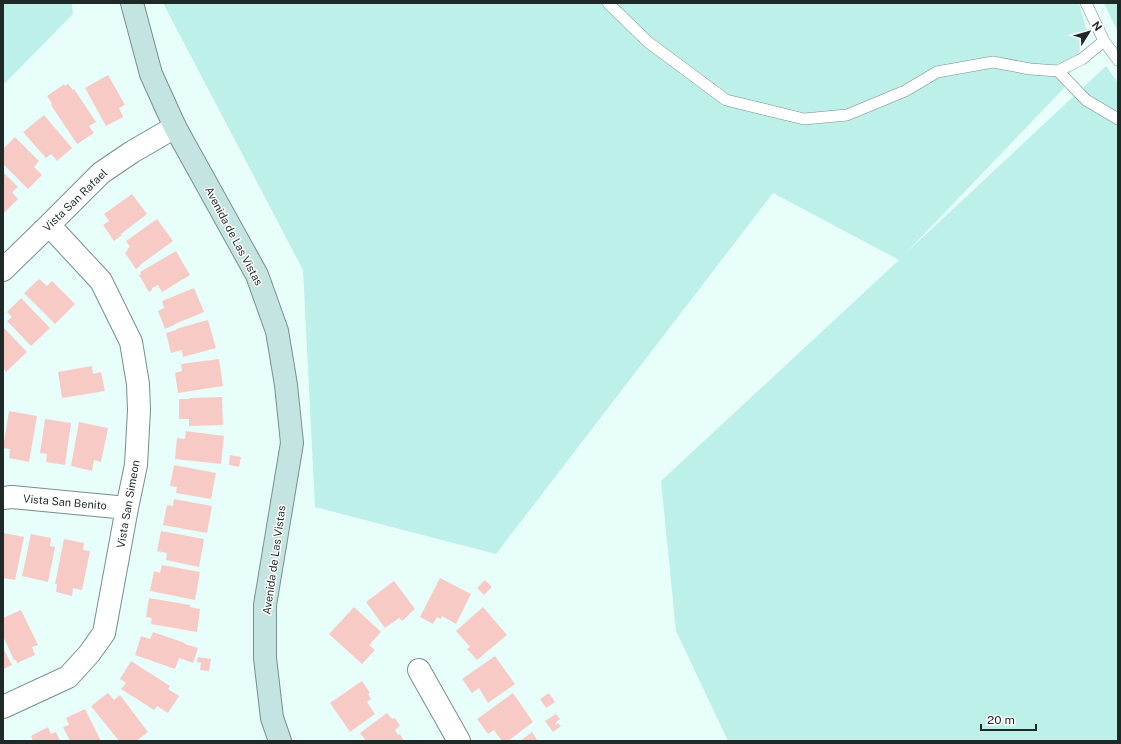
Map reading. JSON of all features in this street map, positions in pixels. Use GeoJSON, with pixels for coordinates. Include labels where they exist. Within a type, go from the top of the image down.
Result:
{"type":"FeatureCollection","features":[{"type":"Feature","properties":{"kind":"street","name":"Avenida de Las Vistas"},"geometry":{"type":"LineString","coordinates":[[132,3],[151,74],[175,127],[257,275],[277,331],[284,369],[292,443],[265,605],[264,658],[272,718],[280,741]]}},
{"type":"Feature","properties":{"kind":"street","name":"Vista San Rafael"},"geometry":{"type":"LineString","coordinates":[[3,270],[101,173],[132,152],[175,127]]}},
{"type":"Feature","properties":{"kind":"street","name":"Vista San Simeon"},"geometry":{"type":"LineString","coordinates":[[3,707],[68,677],[89,654],[104,633],[136,465],[139,410],[138,384],[131,342],[101,282],[49,225]]}},
{"type":"Feature","properties":{"kind":"street","name":"Vista San Benito"},"geometry":{"type":"LineString","coordinates":[[3,498],[12,497],[127,508]]}},
{"type":"Feature","properties":{"kind":"street"},"geometry":{"type":"LineString","coordinates":[[419,670],[459,741]]}},
{"type":"Feature","properties":{"kind":"lane"},"geometry":{"type":"LineString","coordinates":[[608,3],[648,42],[726,100],[804,119],[847,115],[905,91],[936,72],[993,62],[1030,69],[1058,71],[1082,59],[1104,41]]}},
{"type":"Feature","properties":{"kind":"lane"},"geometry":{"type":"LineString","coordinates":[[1086,3],[1104,41],[1118,60]]}},
{"type":"Feature","properties":{"kind":"lane"},"geometry":{"type":"LineString","coordinates":[[1058,71],[1086,100],[1118,119]]}},
{"type":"Feature","properties":{"kind":"shaded area"},"geometry":{"type":"Polygon","coordinates":[[[3,3],[72,3],[73,14],[3,85],[3,3]]]}},
{"type":"Feature","properties":{"kind":"shaded area"},"geometry":{"type":"Polygon","coordinates":[[[163,3],[1079,3],[1088,35],[1064,88],[907,252],[1106,66],[1118,83],[1118,741],[728,741],[676,631],[661,481],[899,260],[773,193],[496,554],[315,507],[303,270],[163,3]]]}},
{"type":"Feature","properties":{"kind":"shaded area"},"geometry":{"type":"Polygon","coordinates":[[[1104,3],[1118,3],[1118,32],[1104,3]]]}},
{"type":"Feature","properties":{"kind":"building"},"geometry":{"type":"Polygon","coordinates":[[[108,75],[125,105],[119,108],[123,117],[106,126],[85,88],[108,75]]]}},
{"type":"Feature","properties":{"kind":"building"},"geometry":{"type":"Polygon","coordinates":[[[64,84],[65,86],[68,84],[73,90],[74,89],[96,122],[89,126],[94,133],[77,144],[51,105],[52,104],[47,96],[64,84]]]}},
{"type":"Feature","properties":{"kind":"building"},"geometry":{"type":"Polygon","coordinates":[[[44,115],[72,148],[57,161],[51,154],[46,158],[23,132],[44,115]]]}},
{"type":"Feature","properties":{"kind":"building"},"geometry":{"type":"Polygon","coordinates":[[[15,137],[39,161],[34,167],[42,175],[28,189],[3,164],[3,149],[15,137]]]}},
{"type":"Feature","properties":{"kind":"building"},"geometry":{"type":"Polygon","coordinates":[[[3,172],[18,187],[12,192],[18,199],[3,214],[3,172]]]}},
{"type":"Feature","properties":{"kind":"building"},"geometry":{"type":"Polygon","coordinates":[[[132,194],[147,214],[114,241],[103,225],[109,221],[104,214],[132,194]]]}},
{"type":"Feature","properties":{"kind":"building"},"geometry":{"type":"Polygon","coordinates":[[[157,219],[173,241],[136,269],[125,253],[130,247],[126,241],[157,219]]]}},
{"type":"Feature","properties":{"kind":"building"},"geometry":{"type":"Polygon","coordinates":[[[176,251],[190,275],[162,292],[158,285],[152,288],[149,292],[139,275],[141,274],[140,272],[176,251]]]}},
{"type":"Feature","properties":{"kind":"building"},"geometry":{"type":"Polygon","coordinates":[[[39,279],[47,286],[52,281],[75,304],[55,324],[24,293],[39,279]]]}},
{"type":"Feature","properties":{"kind":"building"},"geometry":{"type":"Polygon","coordinates":[[[194,288],[204,312],[165,329],[158,311],[164,308],[162,301],[194,288]]]}},
{"type":"Feature","properties":{"kind":"building"},"geometry":{"type":"Polygon","coordinates":[[[21,298],[50,328],[31,346],[7,321],[12,317],[7,312],[21,298]]]}},
{"type":"Feature","properties":{"kind":"building"},"geometry":{"type":"Polygon","coordinates":[[[208,320],[216,348],[183,357],[182,350],[171,353],[166,333],[208,320]]]}},
{"type":"Feature","properties":{"kind":"building"},"geometry":{"type":"Polygon","coordinates":[[[4,328],[27,352],[6,372],[3,368],[4,328]]]}},
{"type":"Feature","properties":{"kind":"building"},"geometry":{"type":"Polygon","coordinates":[[[219,359],[223,386],[178,393],[175,373],[182,371],[181,364],[219,359]]]}},
{"type":"Feature","properties":{"kind":"building"},"geometry":{"type":"Polygon","coordinates":[[[92,366],[93,374],[101,372],[105,391],[62,398],[58,372],[92,366]]]}},
{"type":"Feature","properties":{"kind":"building"},"geometry":{"type":"Polygon","coordinates":[[[222,397],[223,425],[189,426],[189,419],[179,419],[179,399],[222,397]]]}},
{"type":"Feature","properties":{"kind":"building"},"geometry":{"type":"Polygon","coordinates":[[[9,411],[37,416],[29,462],[9,458],[10,449],[3,448],[9,411]]]}},
{"type":"Feature","properties":{"kind":"building"},"geometry":{"type":"Polygon","coordinates":[[[45,419],[71,423],[65,465],[46,462],[47,454],[40,453],[45,419]]]}},
{"type":"Feature","properties":{"kind":"building"},"geometry":{"type":"Polygon","coordinates":[[[79,422],[108,428],[101,462],[94,460],[92,471],[71,466],[79,422]]]}},
{"type":"Feature","properties":{"kind":"building"},"geometry":{"type":"Polygon","coordinates":[[[186,431],[224,436],[221,464],[175,459],[177,438],[185,439],[186,431]]]}},
{"type":"Feature","properties":{"kind":"building"},"geometry":{"type":"Polygon","coordinates":[[[230,455],[241,457],[239,467],[229,465],[230,455]]]}},
{"type":"Feature","properties":{"kind":"building"},"geometry":{"type":"Polygon","coordinates":[[[174,465],[216,473],[211,499],[176,493],[177,487],[170,486],[174,465]]]}},
{"type":"Feature","properties":{"kind":"building"},"geometry":{"type":"Polygon","coordinates":[[[174,499],[212,506],[207,533],[163,525],[167,505],[173,506],[174,499]]]}},
{"type":"Feature","properties":{"kind":"building"},"geometry":{"type":"Polygon","coordinates":[[[161,531],[204,539],[199,567],[166,560],[167,553],[157,551],[161,531]]]}},
{"type":"Feature","properties":{"kind":"building"},"geometry":{"type":"Polygon","coordinates":[[[4,533],[24,537],[15,580],[3,578],[4,533]]]}},
{"type":"Feature","properties":{"kind":"building"},"geometry":{"type":"Polygon","coordinates":[[[31,534],[51,538],[50,546],[55,547],[48,582],[22,576],[31,534]]]}},
{"type":"Feature","properties":{"kind":"building"},"geometry":{"type":"Polygon","coordinates":[[[64,539],[84,543],[83,550],[90,551],[82,590],[73,588],[72,596],[56,592],[57,584],[55,584],[64,539]]]}},
{"type":"Feature","properties":{"kind":"building"},"geometry":{"type":"Polygon","coordinates":[[[162,565],[200,572],[195,600],[150,591],[154,571],[160,573],[162,565]]]}},
{"type":"Feature","properties":{"kind":"building"},"geometry":{"type":"Polygon","coordinates":[[[440,578],[471,594],[456,624],[442,616],[441,619],[437,617],[433,624],[420,617],[440,578]]]}},
{"type":"Feature","properties":{"kind":"building"},"geometry":{"type":"Polygon","coordinates":[[[485,580],[492,587],[484,595],[477,588],[485,580]]]}},
{"type":"Feature","properties":{"kind":"building"},"geometry":{"type":"Polygon","coordinates":[[[394,581],[415,609],[402,621],[399,618],[385,628],[366,602],[394,581]]]}},
{"type":"Feature","properties":{"kind":"building"},"geometry":{"type":"Polygon","coordinates":[[[149,598],[190,605],[190,607],[200,609],[197,632],[151,624],[152,618],[146,617],[149,598]]]}},
{"type":"Feature","properties":{"kind":"building"},"geometry":{"type":"Polygon","coordinates":[[[354,607],[381,632],[369,645],[375,650],[362,664],[329,634],[354,607]]]}},
{"type":"Feature","properties":{"kind":"building"},"geometry":{"type":"Polygon","coordinates":[[[483,607],[507,635],[477,660],[467,649],[470,647],[456,631],[483,607]]]}},
{"type":"Feature","properties":{"kind":"building"},"geometry":{"type":"Polygon","coordinates":[[[21,610],[38,645],[32,647],[35,655],[17,663],[16,660],[14,660],[3,636],[3,618],[21,610]]]}},
{"type":"Feature","properties":{"kind":"building"},"geometry":{"type":"Polygon","coordinates":[[[153,632],[198,648],[193,663],[179,658],[175,669],[135,655],[141,636],[150,639],[153,632]]]}},
{"type":"Feature","properties":{"kind":"building"},"geometry":{"type":"Polygon","coordinates":[[[3,648],[12,665],[3,669],[3,648]]]}},
{"type":"Feature","properties":{"kind":"building"},"geometry":{"type":"Polygon","coordinates":[[[495,656],[515,684],[488,703],[479,688],[472,693],[462,679],[495,656]]]}},
{"type":"Feature","properties":{"kind":"building"},"geometry":{"type":"Polygon","coordinates":[[[198,657],[211,659],[209,671],[200,670],[201,663],[197,662],[198,657]]]}},
{"type":"Feature","properties":{"kind":"building"},"geometry":{"type":"Polygon","coordinates":[[[131,661],[170,686],[168,689],[179,696],[168,713],[157,706],[154,710],[121,689],[126,683],[120,679],[131,661]]]}},
{"type":"Feature","properties":{"kind":"building"},"geometry":{"type":"Polygon","coordinates":[[[362,681],[370,693],[368,694],[371,699],[367,702],[375,714],[350,732],[330,703],[362,681]]]}},
{"type":"Feature","properties":{"kind":"building"},"geometry":{"type":"Polygon","coordinates":[[[108,693],[114,700],[120,695],[148,732],[136,741],[119,741],[91,706],[108,693]]]}},
{"type":"Feature","properties":{"kind":"building"},"geometry":{"type":"Polygon","coordinates":[[[513,693],[533,722],[508,741],[502,741],[494,730],[488,734],[477,719],[513,693]]]}},
{"type":"Feature","properties":{"kind":"building"},"geometry":{"type":"Polygon","coordinates":[[[549,693],[555,702],[546,708],[540,699],[549,693]]]}},
{"type":"Feature","properties":{"kind":"building"},"geometry":{"type":"Polygon","coordinates":[[[85,709],[101,741],[70,741],[63,727],[69,725],[66,718],[85,709]]]}},
{"type":"Feature","properties":{"kind":"building"},"geometry":{"type":"Polygon","coordinates":[[[387,713],[392,719],[395,718],[400,726],[395,730],[398,735],[400,734],[404,741],[366,741],[360,733],[387,713]]]}},
{"type":"Feature","properties":{"kind":"building"},"geometry":{"type":"Polygon","coordinates":[[[556,714],[560,719],[555,723],[556,725],[558,723],[561,726],[553,732],[545,721],[556,714]]]}},
{"type":"Feature","properties":{"kind":"building"},"geometry":{"type":"Polygon","coordinates":[[[48,727],[51,734],[56,732],[60,741],[33,741],[31,736],[48,727]]]}},
{"type":"Feature","properties":{"kind":"building"},"geometry":{"type":"Polygon","coordinates":[[[532,732],[538,741],[520,741],[532,732]]]}}]}
